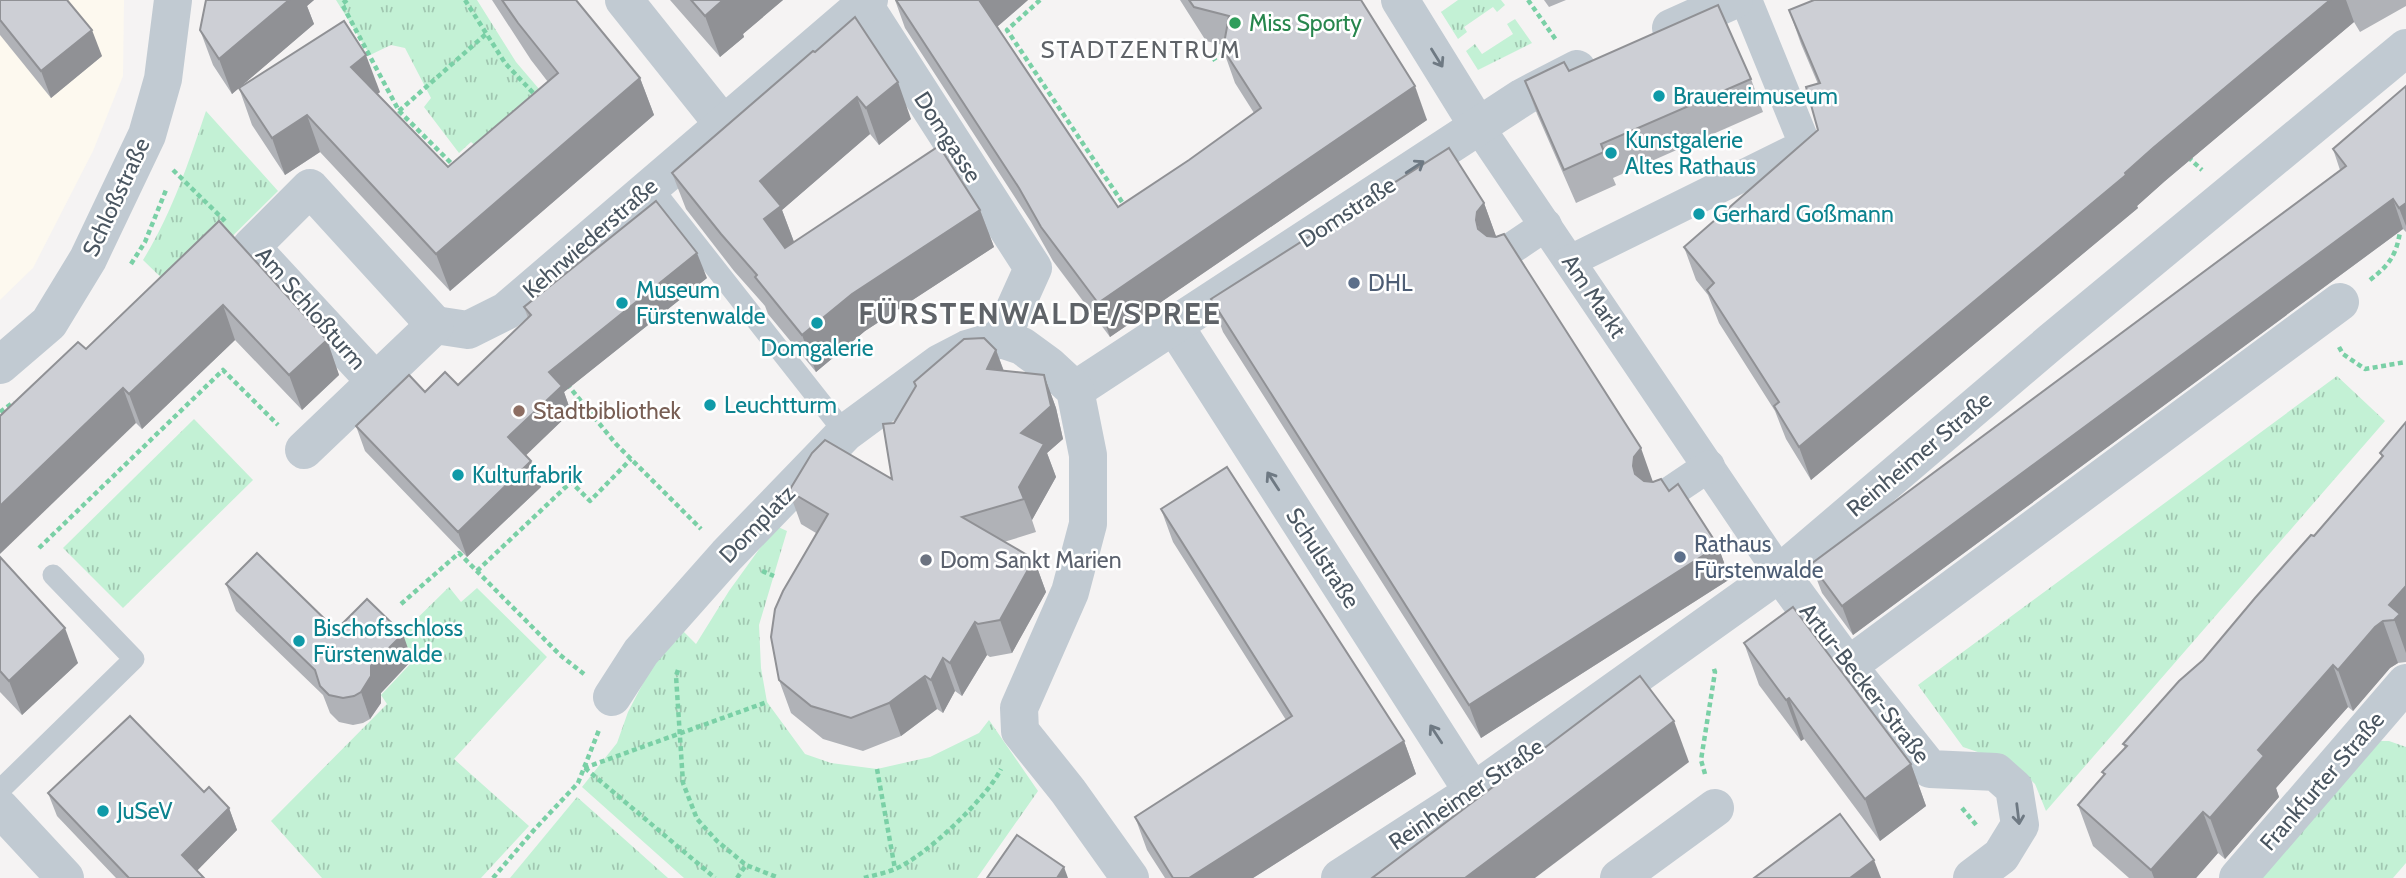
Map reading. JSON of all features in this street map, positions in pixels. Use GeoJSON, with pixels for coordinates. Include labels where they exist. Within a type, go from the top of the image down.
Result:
{"type":"FeatureCollection","features":[{"type":"Feature","properties":{"kind":"street","name":"Schloßstraße"},"geometry":{"type":"LineString","coordinates":[[0,365],[49,323],[88,259],[147,135],[163,79],[173,0]]}},
{"type":"Feature","properties":{"kind":"street"},"geometry":{"type":"LineString","coordinates":[[624,0],[723,124]]}},
{"type":"Feature","properties":{"kind":"street"},"geometry":{"type":"LineString","coordinates":[[1400,0],[1478,126]]}},
{"type":"Feature","properties":{"kind":"street","name":"Domstraße"},"geometry":{"type":"LineString","coordinates":[[1075,390],[1523,97],[1577,69],[1734,0]]}},
{"type":"Feature","properties":{"kind":"street"},"geometry":{"type":"LineString","coordinates":[[1570,261],[1814,141],[1746,0]]}},
{"type":"Feature","properties":{"kind":"street","name":"Kehrwiederstraße"},"geometry":{"type":"LineString","coordinates":[[435,325],[468,330],[506,311],[650,185],[867,3]]}},
{"type":"Feature","properties":{"kind":"street","name":"Domgasse"},"geometry":{"type":"LineString","coordinates":[[867,3],[1033,268],[1001,339]]}},
{"type":"Feature","properties":{"kind":"street","name":"Reinheimer Straße"},"geometry":{"type":"LineString","coordinates":[[1340,878],[1473,792],[1780,573],[2052,341],[2406,48]]}},
{"type":"Feature","properties":{"kind":"street","name":"Am Markt"},"geometry":{"type":"LineString","coordinates":[[1478,126],[1780,573]]}},
{"type":"Feature","properties":{"kind":"street","name":"Am Schloßturm"},"geometry":{"type":"LineString","coordinates":[[376,382],[251,247],[310,188],[435,325]]}},
{"type":"Feature","properties":{"kind":"street"},"geometry":{"type":"LineString","coordinates":[[1506,252],[1546,225]]}},
{"type":"Feature","properties":{"kind":"street"},"geometry":{"type":"LineString","coordinates":[[1848,666],[2340,302]]}},
{"type":"Feature","properties":{"kind":"street"},"geometry":{"type":"LineString","coordinates":[[303,450],[435,325]]}},
{"type":"Feature","properties":{"kind":"street","name":"Schulstraße"},"geometry":{"type":"LineString","coordinates":[[1174,325],[1473,792]]}},
{"type":"Feature","properties":{"kind":"street"},"geometry":{"type":"LineString","coordinates":[[1001,339],[1022,346],[1075,390],[1088,455],[1088,524],[1070,592],[1019,708],[1020,731],[1068,791],[1130,878]]}},
{"type":"Feature","properties":{"kind":"street","name":"Domplatz"},"geometry":{"type":"LineString","coordinates":[[612,697],[640,652],[727,555],[845,433],[940,363],[967,349],[1001,339]]}},
{"type":"Feature","properties":{"kind":"street"},"geometry":{"type":"LineString","coordinates":[[1663,497],[1709,466]]}},
{"type":"Feature","properties":{"kind":"street","name":"Artur-Becker-Straße"},"geometry":{"type":"LineString","coordinates":[[1780,573],[1848,666],[1930,769],[1996,772],[2014,788],[2020,825],[1987,867]]}},
{"type":"Feature","properties":{"kind":"street","name":"Frankfurter Straße"},"geometry":{"type":"LineString","coordinates":[[2238,878],[2406,683]]}},
{"type":"Feature","properties":{"kind":"street"},"geometry":{"type":"LineString","coordinates":[[0,808],[65,878]]}},
{"type":"Feature","properties":{"kind":"street"},"geometry":{"type":"LineString","coordinates":[[1619,878],[1715,808]]}},
{"type":"Feature","properties":{"kind":"lane"},"geometry":{"type":"LineString","coordinates":[[650,185],[845,433]]}},
{"type":"Feature","properties":{"kind":"lane"},"geometry":{"type":"LineString","coordinates":[[0,790],[134,659],[53,575]]}},
{"type":"Feature","properties":{"kind":"path"},"geometry":{"type":"LineString","coordinates":[[346,0],[342,4],[399,111],[458,170]]}},
{"type":"Feature","properties":{"kind":"path"},"geometry":{"type":"LineString","coordinates":[[465,0],[505,63],[538,99]]}},
{"type":"Feature","properties":{"kind":"path"},"geometry":{"type":"LineString","coordinates":[[1040,0],[1007,30],[1124,205],[1118,210]]}},
{"type":"Feature","properties":{"kind":"path"},"geometry":{"type":"LineString","coordinates":[[1528,0],[1577,69]]}},
{"type":"Feature","properties":{"kind":"path"},"geometry":{"type":"LineString","coordinates":[[399,111],[486,34]]}},
{"type":"Feature","properties":{"kind":"path"},"geometry":{"type":"LineString","coordinates":[[1212,60],[1235,45]]}},
{"type":"Feature","properties":{"kind":"path"},"geometry":{"type":"LineString","coordinates":[[173,170],[251,247]]}},
{"type":"Feature","properties":{"kind":"path"},"geometry":{"type":"LineString","coordinates":[[2340,302],[2385,268],[2397,249],[2399,232],[2391,221]]}},
{"type":"Feature","properties":{"kind":"path"},"geometry":{"type":"LineString","coordinates":[[2343,354],[2365,369],[2406,362]]}},
{"type":"Feature","properties":{"kind":"path"},"geometry":{"type":"LineString","coordinates":[[53,575],[33,555],[223,370],[303,450]]}},
{"type":"Feature","properties":{"kind":"path"},"geometry":{"type":"LineString","coordinates":[[564,381],[631,459],[689,518]]}},
{"type":"Feature","properties":{"kind":"path"},"geometry":{"type":"LineString","coordinates":[[477,571],[571,482],[590,501],[631,459]]}},
{"type":"Feature","properties":{"kind":"path"},"geometry":{"type":"LineString","coordinates":[[401,604],[459,554],[560,655]]}},
{"type":"Feature","properties":{"kind":"path"},"geometry":{"type":"LineString","coordinates":[[1701,628],[1715,672],[1701,760],[1715,808]]}},
{"type":"Feature","properties":{"kind":"path"},"geometry":{"type":"LineString","coordinates":[[681,664],[676,676],[683,783],[697,819],[717,841],[746,865],[779,878]]}},
{"type":"Feature","properties":{"kind":"path"},"geometry":{"type":"LineString","coordinates":[[493,878],[578,783],[612,697]]}},
{"type":"Feature","properties":{"kind":"path"},"geometry":{"type":"LineString","coordinates":[[584,768],[766,702]]}},
{"type":"Feature","properties":{"kind":"path"},"geometry":{"type":"LineString","coordinates":[[864,878],[895,869],[928,849],[960,819],[998,774],[1020,731]]}},
{"type":"Feature","properties":{"kind":"path"},"geometry":{"type":"LineString","coordinates":[[584,768],[715,878]]}},
{"type":"Feature","properties":{"kind":"path"},"geometry":{"type":"LineString","coordinates":[[877,769],[895,869]]}},
{"type":"Feature","properties":{"kind":"path"},"geometry":{"type":"LineString","coordinates":[[1930,769],[1987,867]]}},
{"type":"Feature","properties":{"kind":"path"},"geometry":{"type":"LineString","coordinates":[[737,878],[746,865]]}},
{"type":"Feature","properties":{"kind":"shaded area"},"geometry":{"type":"Polygon","coordinates":[[[0,0],[124,0],[123,76],[93,151],[33,268],[0,300],[0,0]]]}},
{"type":"Feature","properties":{"kind":"green space"},"geometry":{"type":"Polygon","coordinates":[[[336,0],[477,0],[516,62],[551,103],[490,158],[471,142],[459,153],[424,107],[431,98],[405,48],[391,45],[370,55],[336,0]]]}},
{"type":"Feature","properties":{"kind":"green space"},"geometry":{"type":"Polygon","coordinates":[[[1458,0],[1501,0],[1505,5],[1497,12],[1493,7],[1464,27],[1467,32],[1458,39],[1441,12],[1458,0]]]}},
{"type":"Feature","properties":{"kind":"green space"},"geometry":{"type":"Polygon","coordinates":[[[1515,19],[1532,43],[1478,70],[1466,51],[1475,44],[1482,54],[1513,34],[1507,24],[1515,19]]]}},
{"type":"Feature","properties":{"kind":"green space"},"geometry":{"type":"Polygon","coordinates":[[[206,111],[278,191],[176,292],[143,260],[171,206],[206,111]]]}},
{"type":"Feature","properties":{"kind":"green space"},"geometry":{"type":"Polygon","coordinates":[[[2337,376],[2385,421],[2046,811],[2035,784],[2013,764],[1963,747],[1918,685],[2337,376]]]}},
{"type":"Feature","properties":{"kind":"green space"},"geometry":{"type":"Polygon","coordinates":[[[194,419],[253,480],[123,608],[63,548],[194,419]]]}},
{"type":"Feature","properties":{"kind":"green space"},"geometry":{"type":"Polygon","coordinates":[[[776,526],[787,531],[759,625],[761,668],[767,702],[805,754],[831,763],[877,769],[930,757],[979,733],[989,720],[1038,791],[977,878],[684,878],[582,787],[617,743],[628,712],[652,666],[683,631],[696,644],[729,591],[776,526]]]}},
{"type":"Feature","properties":{"kind":"green space"},"geometry":{"type":"Polygon","coordinates":[[[449,587],[461,602],[477,588],[547,657],[454,759],[529,826],[481,878],[322,878],[271,821],[387,704],[381,695],[413,661],[393,642],[449,587]]]}},
{"type":"Feature","properties":{"kind":"green space"},"geometry":{"type":"Polygon","coordinates":[[[2379,741],[2389,741],[2406,747],[2406,863],[2393,878],[2257,878],[2379,741]]]}},
{"type":"Feature","properties":{"kind":"green space"},"geometry":{"type":"Polygon","coordinates":[[[577,797],[668,878],[510,878],[577,797]]]}},
{"type":"Feature","properties":{"kind":"building"},"geometry":{"type":"Polygon","coordinates":[[[0,0],[67,0],[92,30],[41,71],[0,20],[0,0]]]}},
{"type":"Feature","properties":{"kind":"building"},"geometry":{"type":"Polygon","coordinates":[[[206,0],[289,0],[219,59],[200,30],[206,0]]]}},
{"type":"Feature","properties":{"kind":"building"},"geometry":{"type":"Polygon","coordinates":[[[502,0],[576,0],[640,78],[436,254],[307,115],[272,138],[239,88],[344,21],[366,55],[351,67],[448,167],[558,73],[502,0]]]}},
{"type":"Feature","properties":{"kind":"building"},"geometry":{"type":"Polygon","coordinates":[[[691,0],[723,0],[705,16],[691,0]]]}},
{"type":"Feature","properties":{"kind":"building"},"geometry":{"type":"Polygon","coordinates":[[[896,0],[979,0],[1118,207],[1261,108],[1223,49],[1229,16],[1194,7],[1189,0],[1361,0],[1415,86],[1098,303],[1041,227],[1019,188],[896,0]]]}},
{"type":"Feature","properties":{"kind":"building"},"geometry":{"type":"Polygon","coordinates":[[[1814,0],[2330,0],[2153,148],[2125,173],[2126,175],[1799,447],[1774,406],[1779,402],[1707,290],[1714,283],[1684,247],[1818,130],[1806,87],[1820,83],[1789,10],[1814,0]]]}},
{"type":"Feature","properties":{"kind":"building"},"geometry":{"type":"Polygon","coordinates":[[[1718,5],[1751,79],[1601,144],[1604,152],[1564,170],[1525,81],[1564,62],[1569,71],[1718,5]]]}},
{"type":"Feature","properties":{"kind":"building"},"geometry":{"type":"Polygon","coordinates":[[[855,17],[898,82],[866,108],[857,97],[760,181],[781,206],[764,219],[785,248],[939,146],[980,210],[852,294],[802,335],[755,277],[757,275],[672,173],[855,17]]]}},
{"type":"Feature","properties":{"kind":"building"},"geometry":{"type":"Polygon","coordinates":[[[2406,86],[2406,203],[2399,208],[2393,199],[1842,606],[1811,564],[2346,166],[2333,149],[2406,86]]]}},
{"type":"Feature","properties":{"kind":"building"},"geometry":{"type":"Polygon","coordinates":[[[1449,148],[1484,203],[1477,212],[1478,229],[1487,236],[1504,234],[1641,448],[1634,457],[1635,474],[1644,481],[1661,479],[1669,491],[1678,484],[1718,546],[1469,705],[1211,299],[1449,148]]]}},
{"type":"Feature","properties":{"kind":"building"},"geometry":{"type":"Polygon","coordinates":[[[656,201],[697,253],[549,372],[562,386],[508,437],[531,461],[458,532],[356,426],[409,375],[425,392],[445,372],[458,385],[531,315],[524,307],[656,201]]]}},
{"type":"Feature","properties":{"kind":"building"},"geometry":{"type":"Polygon","coordinates":[[[219,221],[327,340],[289,375],[223,305],[129,394],[123,388],[0,506],[0,416],[78,342],[86,349],[219,221]]]}},
{"type":"Feature","properties":{"kind":"building","name":"Dom Sankt Marien"},"geometry":{"type":"Polygon","coordinates":[[[984,338],[996,350],[987,369],[1044,375],[1051,406],[1021,433],[1044,444],[1019,487],[1024,499],[962,517],[1034,559],[1000,620],[978,624],[975,622],[950,663],[943,658],[931,680],[925,676],[889,703],[851,718],[811,706],[779,680],[771,637],[775,609],[783,591],[828,514],[789,491],[812,453],[825,440],[892,479],[883,424],[894,423],[916,386],[914,382],[964,339],[984,338]]]}},
{"type":"Feature","properties":{"kind":"building"},"geometry":{"type":"Polygon","coordinates":[[[2406,422],[2406,586],[2389,605],[2400,614],[2394,620],[2383,621],[2375,627],[2338,670],[2333,665],[2258,750],[2264,756],[2210,818],[2203,812],[2151,870],[2078,805],[2105,774],[2102,772],[2127,746],[2123,744],[2179,681],[2203,660],[2311,535],[2314,536],[2383,456],[2380,453],[2406,422]]]}},
{"type":"Feature","properties":{"kind":"building"},"geometry":{"type":"Polygon","coordinates":[[[1227,467],[1404,741],[1189,878],[1173,878],[1135,817],[1292,716],[1161,509],[1227,467]]]}},
{"type":"Feature","properties":{"kind":"building"},"geometry":{"type":"Polygon","coordinates":[[[257,553],[336,630],[367,599],[403,634],[371,666],[371,676],[361,692],[343,698],[329,695],[320,686],[315,670],[226,584],[257,553]]]}},
{"type":"Feature","properties":{"kind":"building"},"geometry":{"type":"Polygon","coordinates":[[[0,557],[65,628],[9,681],[0,671],[0,557]]]}},
{"type":"Feature","properties":{"kind":"building"},"geometry":{"type":"Polygon","coordinates":[[[1793,607],[1911,764],[1865,799],[1744,643],[1793,607]]]}},
{"type":"Feature","properties":{"kind":"building"},"geometry":{"type":"Polygon","coordinates":[[[1640,676],[1674,721],[1465,878],[1372,878],[1640,676]]]}},
{"type":"Feature","properties":{"kind":"building"},"geometry":{"type":"Polygon","coordinates":[[[130,716],[204,792],[209,787],[229,808],[182,855],[204,878],[129,878],[48,793],[130,716]]]}},
{"type":"Feature","properties":{"kind":"building"},"geometry":{"type":"Polygon","coordinates":[[[1840,814],[1874,860],[1850,878],[1754,878],[1840,814]]]}},
{"type":"Feature","properties":{"kind":"building"},"geometry":{"type":"Polygon","coordinates":[[[1017,835],[1064,867],[1057,878],[987,878],[1017,835]]]}},
{"type":"Feature","properties":{"kind":"place","name":"Miss Sporty"},"geometry":{"type":"Point","coordinates":[1235,23]}},
{"type":"Feature","properties":{"kind":"place","name":"Brauereimuseum"},"geometry":{"type":"Point","coordinates":[1659,96]}},
{"type":"Feature","properties":{"kind":"place","name":"Kunstgalerie Altes Rathaus"},"geometry":{"type":"Point","coordinates":[1611,153]}},
{"type":"Feature","properties":{"kind":"place","name":"Gerhard Goßmann"},"geometry":{"type":"Point","coordinates":[1699,214]}},
{"type":"Feature","properties":{"kind":"place","name":"DHL"},"geometry":{"type":"Point","coordinates":[1354,283]}},
{"type":"Feature","properties":{"kind":"place","name":"Museum Fürstenwalde"},"geometry":{"type":"Point","coordinates":[622,303]}},
{"type":"Feature","properties":{"kind":"place","name":"Domgalerie"},"geometry":{"type":"Point","coordinates":[817,323]}},
{"type":"Feature","properties":{"kind":"place","name":"Leuchtturm"},"geometry":{"type":"Point","coordinates":[710,405]}},
{"type":"Feature","properties":{"kind":"place","name":"Stadtbibliothek"},"geometry":{"type":"Point","coordinates":[519,411]}},
{"type":"Feature","properties":{"kind":"place","name":"Kulturfabrik"},"geometry":{"type":"Point","coordinates":[458,475]}},
{"type":"Feature","properties":{"kind":"place","name":"Rathaus Fürstenwalde"},"geometry":{"type":"Point","coordinates":[1680,557]}},
{"type":"Feature","properties":{"kind":"place","name":"Dom Sankt Marien"},"geometry":{"type":"Point","coordinates":[926,560]}},
{"type":"Feature","properties":{"kind":"place","name":"Bischofsschloss Fürstenwalde"},"geometry":{"type":"Point","coordinates":[299,641]}},
{"type":"Feature","properties":{"kind":"place","name":"JuSeV"},"geometry":{"type":"Point","coordinates":[103,811]}},
{"type":"Feature","properties":{"kind":"district","name":"STADTZENTRUM"},"geometry":{"type":"Point","coordinates":[1141,49]}},
{"type":"Feature","properties":{"kind":"district","name":"FÜRSTENWALDE/SPREE"},"geometry":{"type":"Point","coordinates":[1040,313]}}]}
